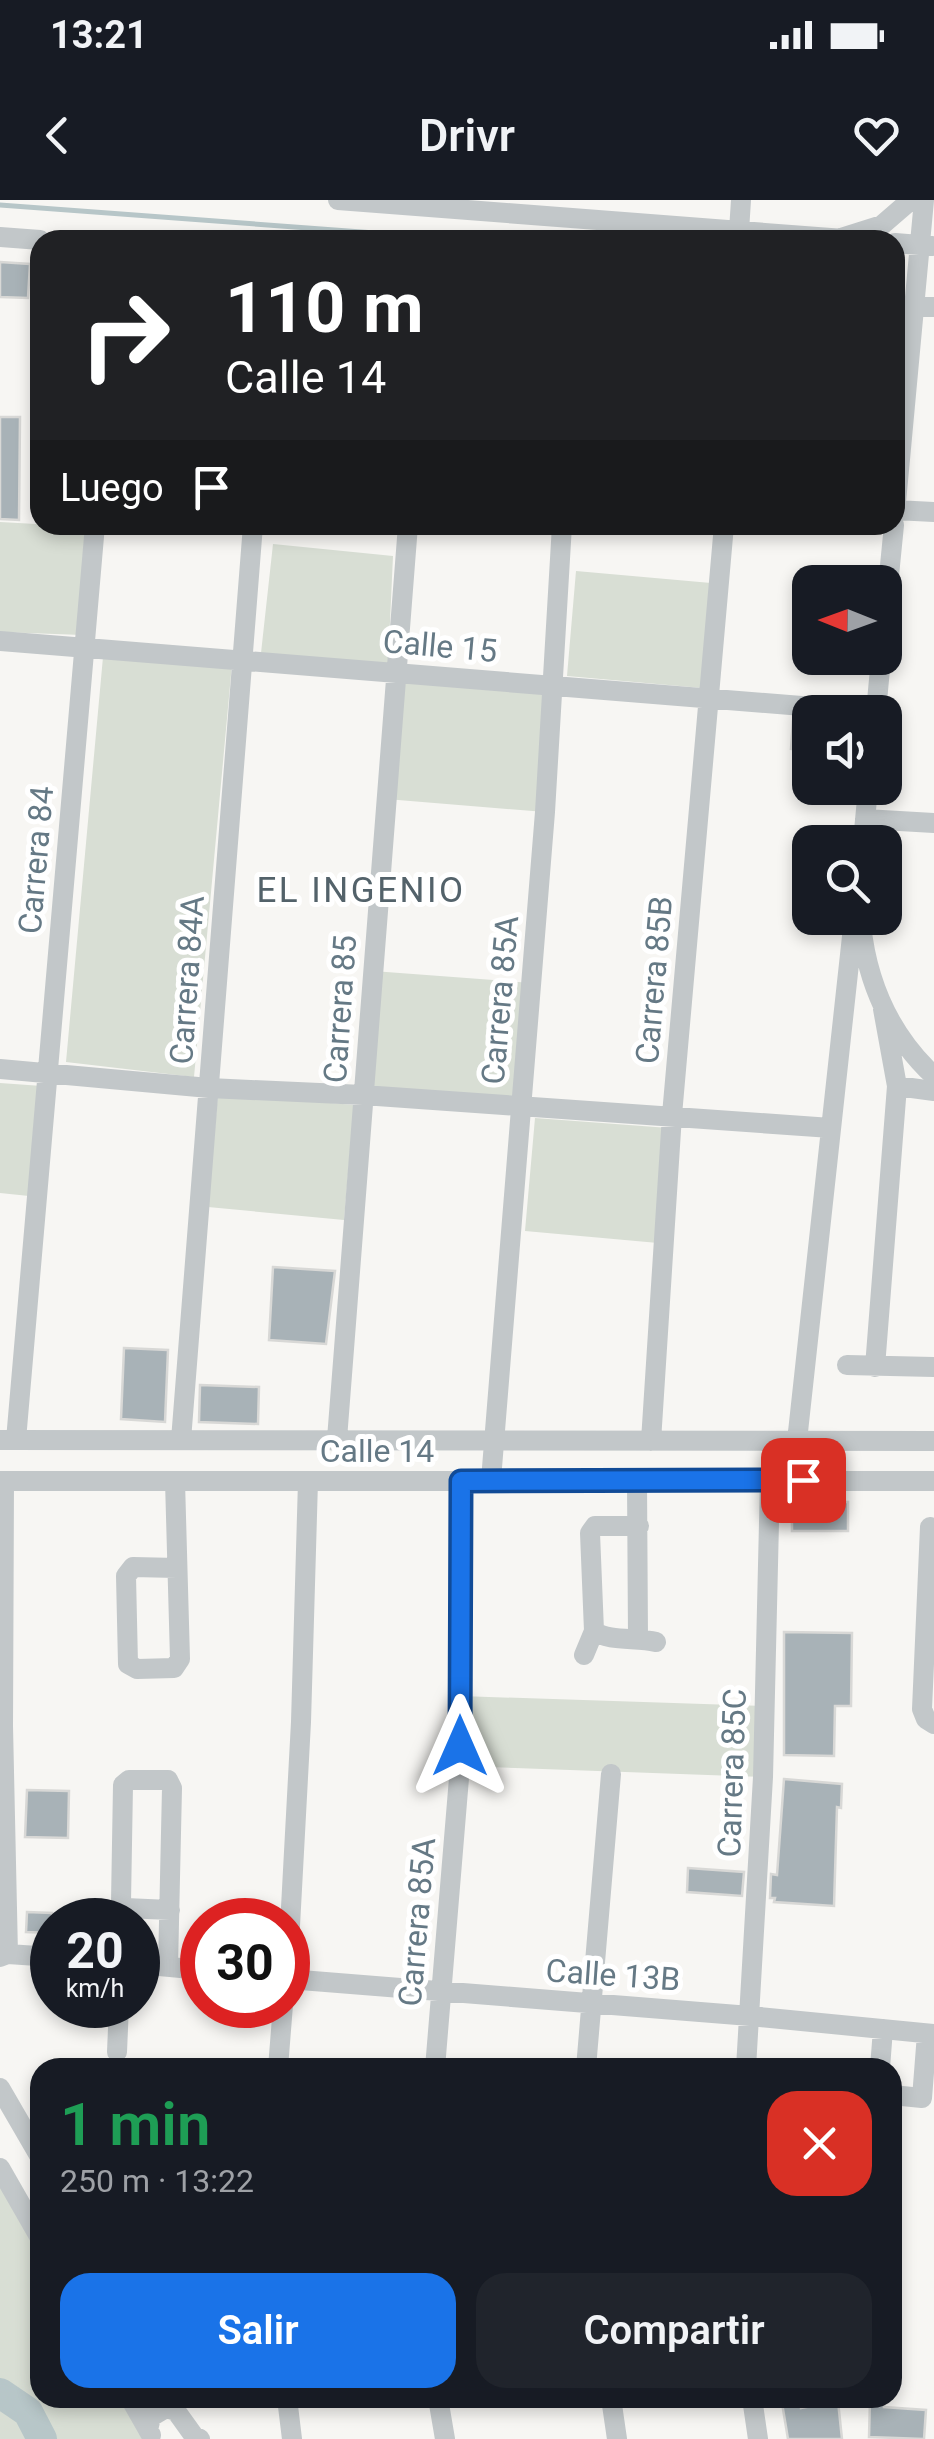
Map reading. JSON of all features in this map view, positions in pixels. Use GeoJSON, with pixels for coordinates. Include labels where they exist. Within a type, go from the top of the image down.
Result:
{"type":"FeatureCollection","features":[{"type":"Feature","properties":{"kind":"street"},"geometry":{"type":"LineString","coordinates":[[338,200],[593,210],[732,230]]}},
{"type":"Feature","properties":{"kind":"street"},"geometry":{"type":"LineString","coordinates":[[739,230],[741,200]]}},
{"type":"Feature","properties":{"kind":"street"},"geometry":{"type":"LineString","coordinates":[[870,230],[882,225],[910,200]]}},
{"type":"Feature","properties":{"kind":"street"},"geometry":{"type":"LineString","coordinates":[[905,413],[915,307],[927,246],[924,200]]}},
{"type":"Feature","properties":{"kind":"street"},"geometry":{"type":"LineString","coordinates":[[0,237],[30,239]]}},
{"type":"Feature","properties":{"kind":"street"},"geometry":{"type":"LineString","coordinates":[[905,512],[934,512]]}},
{"type":"Feature","properties":{"kind":"street","name":"Carrera 84"},"geometry":{"type":"LineString","coordinates":[[8,1440],[48,1072],[93,535]]}},
{"type":"Feature","properties":{"kind":"street","name":"Carrera 84A"},"geometry":{"type":"LineString","coordinates":[[182,1440],[252,535]]}},
{"type":"Feature","properties":{"kind":"street","name":"Carrera 85"},"geometry":{"type":"LineString","coordinates":[[338,1439],[407,535]]}},
{"type":"Feature","properties":{"kind":"street","name":"Carrera 85A"},"geometry":{"type":"LineString","coordinates":[[491,1480],[544,812],[561,535]]}},
{"type":"Feature","properties":{"kind":"street","name":"Carrera 85B"},"geometry":{"type":"LineString","coordinates":[[651,1441],[672,1115],[723,535]]}},
{"type":"Feature","properties":{"kind":"street"},"geometry":{"type":"LineString","coordinates":[[890,565],[893,535]]}},
{"type":"Feature","properties":{"kind":"street","name":"Calle 15"},"geometry":{"type":"LineString","coordinates":[[0,641],[792,705]]}},
{"type":"Feature","properties":{"kind":"street"},"geometry":{"type":"LineString","coordinates":[[864,825],[866,805]]}},
{"type":"Feature","properties":{"kind":"street"},"geometry":{"type":"LineString","coordinates":[[865,819],[934,823]]}},
{"type":"Feature","properties":{"kind":"street"},"geometry":{"type":"LineString","coordinates":[[797,1440],[855,935]]}},
{"type":"Feature","properties":{"kind":"street"},"geometry":{"type":"LineString","coordinates":[[861,935],[883,1009],[896,1086],[875,1367]]}},
{"type":"Feature","properties":{"kind":"street"},"geometry":{"type":"LineString","coordinates":[[883,1009],[913,1056],[934,1076]]}},
{"type":"Feature","properties":{"kind":"street"},"geometry":{"type":"LineString","coordinates":[[0,1068],[209,1088],[364,1094],[831,1128]]}},
{"type":"Feature","properties":{"kind":"street"},"geometry":{"type":"LineString","coordinates":[[896,1086],[934,1091]]}},
{"type":"Feature","properties":{"kind":"street"},"geometry":{"type":"LineString","coordinates":[[847,1366],[934,1367]]}},
{"type":"Feature","properties":{"kind":"street","name":"Calle 14"},"geometry":{"type":"LineString","coordinates":[[8,1440],[934,1441]]}},
{"type":"Feature","properties":{"kind":"street","name":"Carrera 85C"},"geometry":{"type":"LineString","coordinates":[[747,2058],[763,1777],[770,1480]]}},
{"type":"Feature","properties":{"kind":"street"},"geometry":{"type":"LineString","coordinates":[[292,1898],[302,1722],[308,1481]]}},
{"type":"Feature","properties":{"kind":"street","name":"Carrera 85A"},"geometry":{"type":"LineString","coordinates":[[436,2058],[460,1766],[461,1481]]}},
{"type":"Feature","properties":{"kind":"street"},"geometry":{"type":"LineString","coordinates":[[594,1632],[601,1637],[647,1639],[637,1481]]}},
{"type":"Feature","properties":{"kind":"street","name":"Calle 14"},"geometry":{"type":"LineString","coordinates":[[2,1482],[934,1481]]}},
{"type":"Feature","properties":{"kind":"street"},"geometry":{"type":"LineString","coordinates":[[2,1482],[4,1956],[30,1957]]}},
{"type":"Feature","properties":{"kind":"street"},"geometry":{"type":"LineString","coordinates":[[175,1482],[180,1660],[174,1668],[136,1669],[128,1664],[126,1576],[133,1567],[177,1568]]}},
{"type":"Feature","properties":{"kind":"street"},"geometry":{"type":"LineString","coordinates":[[584,1656],[594,1632],[590,1533],[595,1526],[639,1526]]}},
{"type":"Feature","properties":{"kind":"street"},"geometry":{"type":"LineString","coordinates":[[930,1527],[922,1709],[926,1719],[934,1724]]}},
{"type":"Feature","properties":{"kind":"street"},"geometry":{"type":"LineString","coordinates":[[587,2058],[611,1774]]}},
{"type":"Feature","properties":{"kind":"street"},"geometry":{"type":"LineString","coordinates":[[168,1967],[170,1910],[172,1788],[168,1780],[129,1780],[122,1785],[121,1902],[125,1908],[170,1910]]}},
{"type":"Feature","properties":{"kind":"street"},"geometry":{"type":"LineString","coordinates":[[160,1966],[180,1968]]}},
{"type":"Feature","properties":{"kind":"street","name":"Calle 13B"},"geometry":{"type":"LineString","coordinates":[[310,1981],[930,2034]]}},
{"type":"Feature","properties":{"kind":"street"},"geometry":{"type":"LineString","coordinates":[[116,2052],[118,2028]]}},
{"type":"Feature","properties":{"kind":"street"},"geometry":{"type":"LineString","coordinates":[[279,2058],[281,2028]]}},
{"type":"Feature","properties":{"kind":"street"},"geometry":{"type":"LineString","coordinates":[[881,2058],[883,2029]]}},
{"type":"Feature","properties":{"kind":"street"},"geometry":{"type":"LineString","coordinates":[[902,2095],[922,2098],[930,2034]]}},
{"type":"Feature","properties":{"kind":"street"},"geometry":{"type":"LineString","coordinates":[[0,2088],[30,2140]]}},
{"type":"Feature","properties":{"kind":"street"},"geometry":{"type":"LineString","coordinates":[[0,2168],[30,2220]]}},
{"type":"Feature","properties":{"kind":"street"},"geometry":{"type":"LineString","coordinates":[[136,2408],[151,2434]]}},
{"type":"Feature","properties":{"kind":"street"},"geometry":{"type":"LineString","coordinates":[[151,2434],[151,2417],[166,2408],[176,2410],[194,2436],[201,2439]]}},
{"type":"Feature","properties":{"kind":"street"},"geometry":{"type":"LineString","coordinates":[[184,2408],[201,2439]]}},
{"type":"Feature","properties":{"kind":"street"},"geometry":{"type":"LineString","coordinates":[[288,2408],[292,2439]]}},
{"type":"Feature","properties":{"kind":"street"},"geometry":{"type":"LineString","coordinates":[[440,2408],[445,2439]]}},
{"type":"Feature","properties":{"kind":"street"},"geometry":{"type":"LineString","coordinates":[[612,2408],[617,2439]]}},
{"type":"Feature","properties":{"kind":"street"},"geometry":{"type":"LineString","coordinates":[[753,2408],[758,2439]]}},
{"type":"Feature","properties":{"kind":"shaded area"},"geometry":{"type":"Polygon","coordinates":[[[0,522],[30,524],[30,535],[89,535],[82,635],[0,632],[0,522]]]}},
{"type":"Feature","properties":{"kind":"shaded area"},"geometry":{"type":"Polygon","coordinates":[[[273,544],[393,556],[388,665],[261,653],[273,544]]]}},
{"type":"Feature","properties":{"kind":"shaded area"},"geometry":{"type":"Polygon","coordinates":[[[576,571],[711,583],[702,688],[567,676],[576,571]]]}},
{"type":"Feature","properties":{"kind":"shaded area"},"geometry":{"type":"Polygon","coordinates":[[[103,657],[232,664],[194,1077],[66,1062],[103,657]]]}},
{"type":"Feature","properties":{"kind":"shaded area"},"geometry":{"type":"Polygon","coordinates":[[[397,673],[550,686],[545,812],[386,799],[397,673]]]}},
{"type":"Feature","properties":{"kind":"shaded area"},"geometry":{"type":"Polygon","coordinates":[[[373,971],[532,983],[522,1106],[363,1095],[373,971]]]}},
{"type":"Feature","properties":{"kind":"shaded area"},"geometry":{"type":"Polygon","coordinates":[[[0,1083],[42,1086],[29,1196],[0,1193],[0,1083]]]}},
{"type":"Feature","properties":{"kind":"shaded area"},"geometry":{"type":"Polygon","coordinates":[[[218,1093],[354,1105],[344,1220],[208,1207],[218,1093]]]}},
{"type":"Feature","properties":{"kind":"shaded area"},"geometry":{"type":"Polygon","coordinates":[[[535,1118],[669,1128],[658,1243],[525,1231],[535,1118]]]}},
{"type":"Feature","properties":{"kind":"shaded area"},"geometry":{"type":"Polygon","coordinates":[[[460,1696],[765,1706],[763,1777],[460,1766],[460,1696]]]}},
{"type":"Feature","properties":{"kind":"shaded area"},"geometry":{"type":"Polygon","coordinates":[[[0,2168],[30,2220],[30,2408],[136,2408],[154,2439],[0,2439],[0,2168]]]}},
{"type":"Feature","properties":{"kind":"building"},"geometry":{"type":"Polygon","coordinates":[[[0,262],[30,264],[28,298],[0,297],[0,262]]]}},
{"type":"Feature","properties":{"kind":"building"},"geometry":{"type":"Polygon","coordinates":[[[0,417],[20,417],[19,520],[0,519],[0,417]]]}},
{"type":"Feature","properties":{"kind":"building"},"geometry":{"type":"Polygon","coordinates":[[[273,1267],[335,1271],[326,1344],[269,1340],[273,1267]]]}},
{"type":"Feature","properties":{"kind":"building"},"geometry":{"type":"Polygon","coordinates":[[[124,1348],[168,1350],[165,1422],[121,1419],[124,1348]]]}},
{"type":"Feature","properties":{"kind":"building"},"geometry":{"type":"Polygon","coordinates":[[[200,1385],[259,1387],[258,1424],[199,1422],[200,1385]]]}},
{"type":"Feature","properties":{"kind":"building"},"geometry":{"type":"Polygon","coordinates":[[[792,1502],[848,1502],[848,1531],[792,1531],[792,1502]]]}},
{"type":"Feature","properties":{"kind":"building"},"geometry":{"type":"Polygon","coordinates":[[[784,1632],[852,1633],[851,1706],[835,1706],[834,1756],[784,1755],[784,1632]]]}},
{"type":"Feature","properties":{"kind":"building"},"geometry":{"type":"Polygon","coordinates":[[[784,1779],[842,1784],[841,1808],[837,1807],[834,1906],[774,1902],[775,1898],[770,1898],[771,1874],[777,1875],[784,1779]]]}},
{"type":"Feature","properties":{"kind":"building"},"geometry":{"type":"Polygon","coordinates":[[[27,1790],[69,1791],[68,1838],[25,1837],[27,1790]]]}},
{"type":"Feature","properties":{"kind":"building"},"geometry":{"type":"Polygon","coordinates":[[[688,1868],[744,1872],[742,1896],[687,1892],[688,1868]]]}},
{"type":"Feature","properties":{"kind":"building"},"geometry":{"type":"Polygon","coordinates":[[[27,1912],[30,1912],[30,1932],[26,1932],[27,1912]]]}},
{"type":"Feature","properties":{"kind":"building"},"geometry":{"type":"Polygon","coordinates":[[[783,2408],[839,2408],[842,2439],[788,2439],[783,2408]]]}},
{"type":"Feature","properties":{"kind":"building"},"geometry":{"type":"Polygon","coordinates":[[[870,2408],[926,2410],[924,2439],[869,2437],[870,2408]]]}},
{"type":"Feature","properties":{"kind":"waterway"},"geometry":{"type":"LineString","coordinates":[[0,205],[335,230]]}},
{"type":"Feature","properties":{"kind":"waterway"},"geometry":{"type":"LineString","coordinates":[[0,2393],[28,2412],[42,2439]]}},
{"type":"Feature","properties":{"kind":"district","name":"EL INGENIO"},"geometry":{"type":"Point","coordinates":[361,890]}},
{"type":"Feature","properties":{"kind":"route"},"geometry":{"type":"LineString","coordinates":[[460,1746],[461,1481],[803,1480]]}}]}
